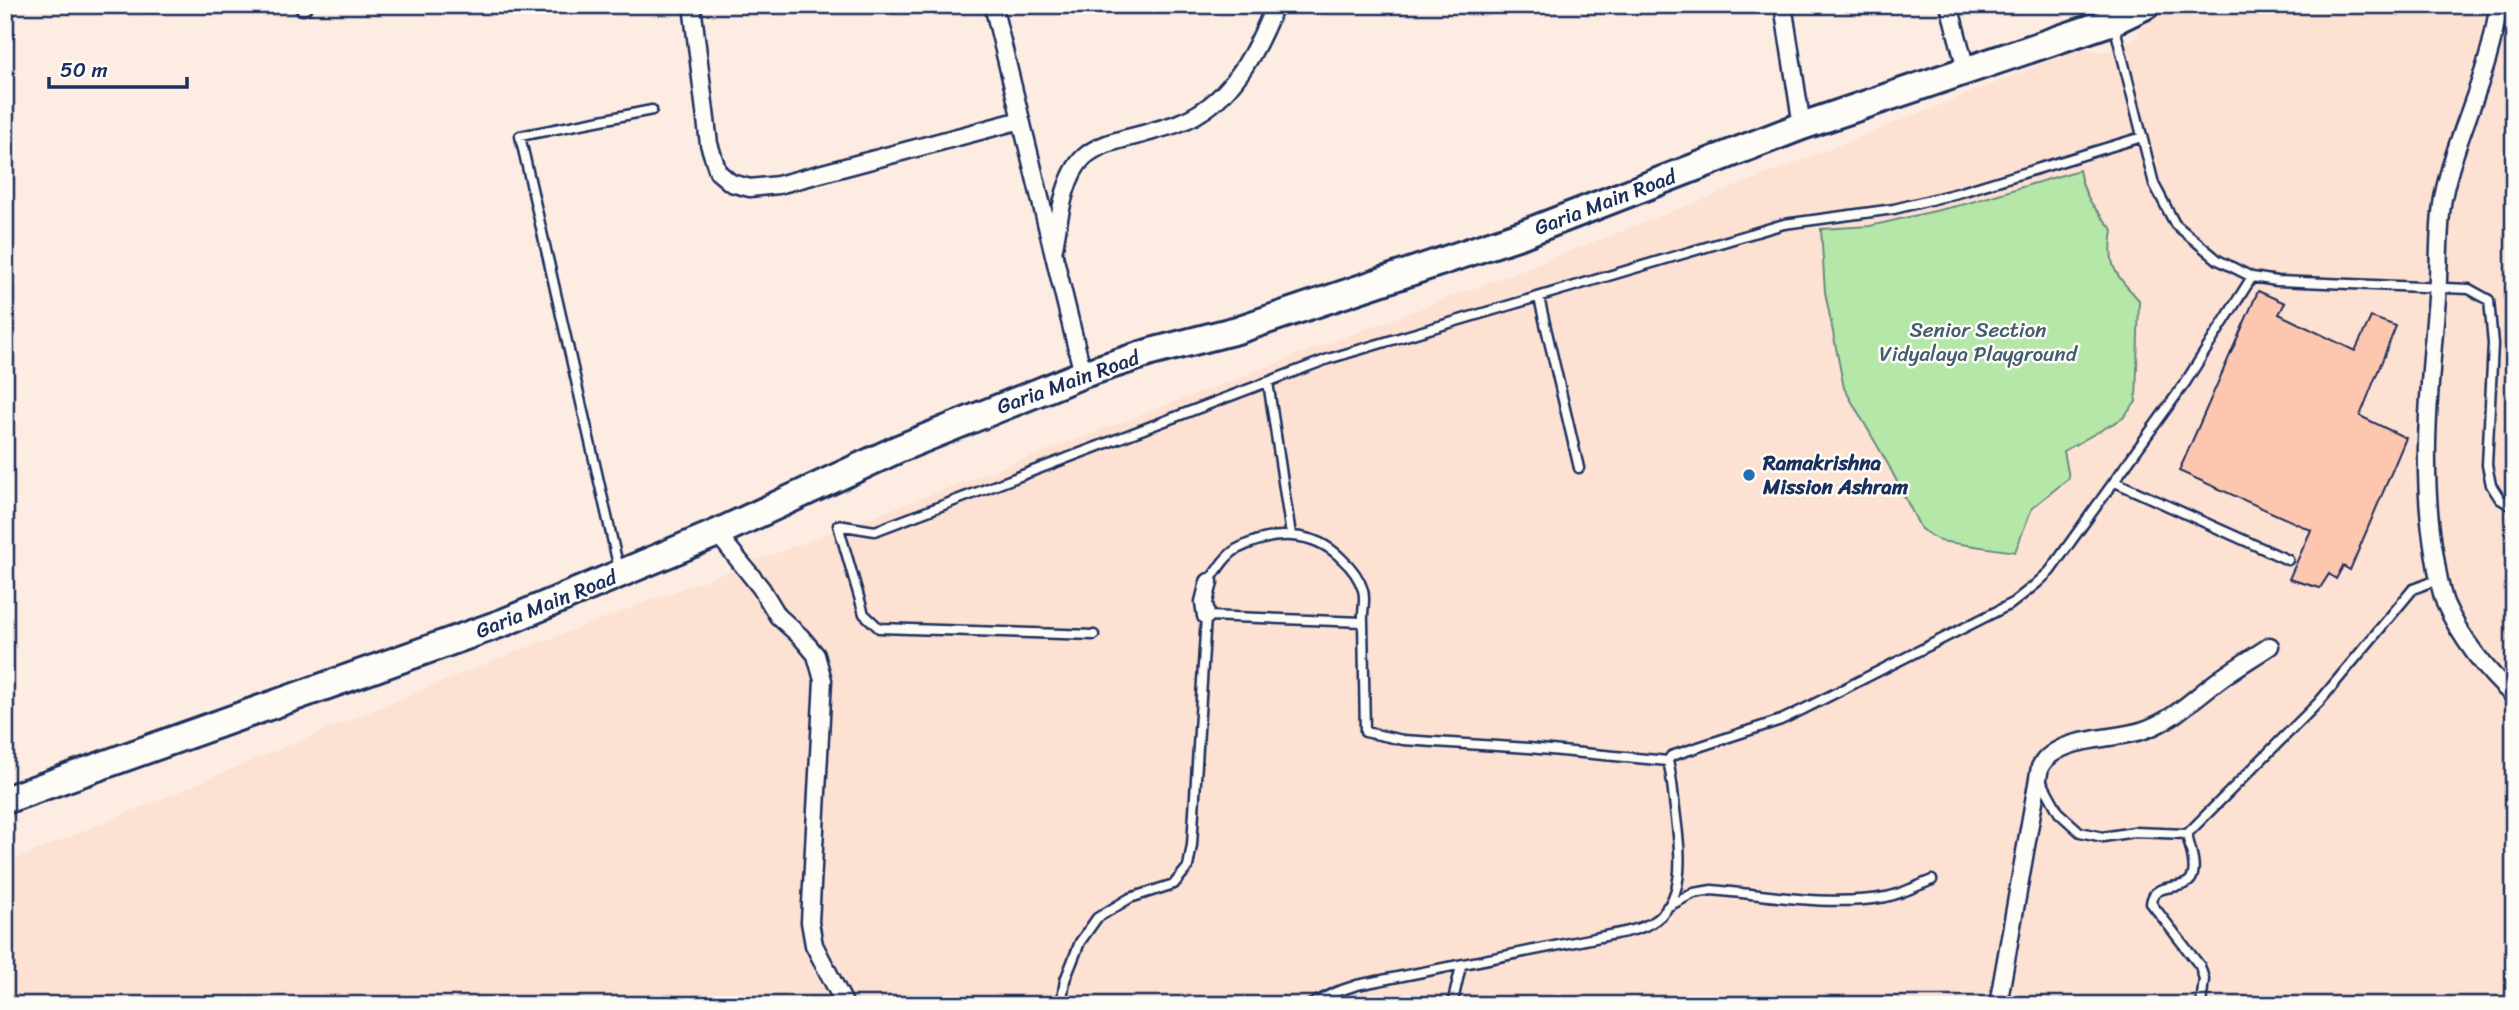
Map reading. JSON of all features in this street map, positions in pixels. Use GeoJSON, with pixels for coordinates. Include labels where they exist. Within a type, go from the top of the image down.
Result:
{"type":"FeatureCollection","features":[{"type":"Feature","properties":{"kind":"main road","name":"Garia Main Road"},"geometry":{"type":"LineString","coordinates":[[5,800],[505,622],[717,533],[898,449],[1083,374],[1151,352],[1237,330],[1523,234],[1802,126],[1966,69],[2111,13],[2146,5]]}},
{"type":"Feature","properties":{"kind":"street"},"geometry":{"type":"LineString","coordinates":[[692,5],[709,144],[718,172],[731,183],[750,188],[778,185],[1021,120]]}},
{"type":"Feature","properties":{"kind":"street"},"geometry":{"type":"LineString","coordinates":[[993,5],[1083,374]]}},
{"type":"Feature","properties":{"kind":"street"},"geometry":{"type":"LineString","coordinates":[[1053,257],[1062,205],[1071,178],[1084,157],[1101,147],[1182,121],[1213,103],[1239,74],[1261,40],[1275,5]]}},
{"type":"Feature","properties":{"kind":"street"},"geometry":{"type":"LineString","coordinates":[[1783,5],[1802,126]]}},
{"type":"Feature","properties":{"kind":"street"},"geometry":{"type":"LineString","coordinates":[[1949,5],[1966,69]]}},
{"type":"Feature","properties":{"kind":"street"},"geometry":{"type":"LineString","coordinates":[[2498,5],[2496,34],[2456,150],[2443,200],[2427,420],[2427,458],[2429,523],[2445,602],[2474,653],[2514,696]]}},
{"type":"Feature","properties":{"kind":"street"},"geometry":{"type":"LineString","coordinates":[[717,533],[761,588],[778,616],[816,655],[823,680],[810,922],[814,945],[845,1005]]}},
{"type":"Feature","properties":{"kind":"street"},"geometry":{"type":"LineString","coordinates":[[1206,616],[1204,602],[1209,582]]}},
{"type":"Feature","properties":{"kind":"street"},"geometry":{"type":"LineString","coordinates":[[1998,1005],[2040,767],[2046,757],[2053,751],[2074,744],[2143,731],[2162,722],[2182,711],[2216,682],[2270,646]]}},
{"type":"Feature","properties":{"kind":"lane"},"geometry":{"type":"LineString","coordinates":[[2111,13],[2154,184],[2175,224],[2218,260],[2252,277],[2277,281],[2469,289],[2489,300],[2493,344],[2487,465],[2491,485],[2501,499],[2514,507]]}},
{"type":"Feature","properties":{"kind":"lane"},"geometry":{"type":"LineString","coordinates":[[620,575],[520,136],[652,110]]}},
{"type":"Feature","properties":{"kind":"lane"},"geometry":{"type":"LineString","coordinates":[[1094,635],[879,628],[864,614],[838,525],[875,531],[1328,359],[1784,224],[1894,209],[1958,193],[2141,137]]}},
{"type":"Feature","properties":{"kind":"lane"},"geometry":{"type":"LineString","coordinates":[[1309,1005],[1357,985],[1636,930],[1653,922],[1667,907],[1678,884],[1681,855],[1668,761],[1671,756],[1791,715],[2011,604],[2036,584],[2050,571],[2185,383],[2252,277]]}},
{"type":"Feature","properties":{"kind":"lane"},"geometry":{"type":"LineString","coordinates":[[1539,298],[1579,468]]}},
{"type":"Feature","properties":{"kind":"lane"},"geometry":{"type":"LineString","coordinates":[[1268,382],[1291,535]]}},
{"type":"Feature","properties":{"kind":"lane"},"geometry":{"type":"LineString","coordinates":[[2115,482],[2288,560]]}},
{"type":"Feature","properties":{"kind":"lane"},"geometry":{"type":"LineString","coordinates":[[1209,582],[1221,564],[1236,550],[1272,536],[1308,537],[1335,552],[1355,571],[1365,600],[1362,610],[1365,732],[1403,740],[1668,761]]}},
{"type":"Feature","properties":{"kind":"lane"},"geometry":{"type":"LineString","coordinates":[[2040,778],[2059,813],[2080,832],[2103,837],[2134,832],[2187,834],[2319,702],[2413,589],[2440,579]]}},
{"type":"Feature","properties":{"kind":"lane"},"geometry":{"type":"LineString","coordinates":[[1061,1005],[1065,981],[1080,942],[1097,918],[1130,898],[1174,884],[1188,867],[1192,845],[1206,616],[1363,622]]}},
{"type":"Feature","properties":{"kind":"lane"},"geometry":{"type":"LineString","coordinates":[[2187,834],[2193,878],[2187,884],[2157,891],[2151,903],[2200,966],[2204,979],[2201,1005]]}},
{"type":"Feature","properties":{"kind":"lane"},"geometry":{"type":"LineString","coordinates":[[1667,907],[1694,893],[1712,890],[1820,900],[1889,897],[1932,880]]}},
{"type":"Feature","properties":{"kind":"lane"},"geometry":{"type":"LineString","coordinates":[[1452,1005],[1461,966]]}},
{"type":"Feature","properties":{"kind":"shaded area","name":"Ramakrishna Mission Ashram"},"geometry":{"type":"Polygon","coordinates":[[[2169,5],[2514,5],[2514,1005],[5,1005],[5,864],[487,663],[1480,286],[2083,48],[2106,52],[2135,40],[2146,15],[2169,5]]]}},
{"type":"Feature","properties":{"kind":"green space","name":"Senior Section Vidyalaya Playground"},"geometry":{"type":"Polygon","coordinates":[[[2079,170],[2087,196],[2113,230],[2111,253],[2115,269],[2139,300],[2136,402],[2123,418],[2064,451],[2069,478],[2032,508],[2015,552],[1940,541],[1921,529],[1889,466],[1844,388],[1825,292],[1821,229],[1870,226],[1965,204],[2079,170]]]}},
{"type":"Feature","properties":{"kind":"building"},"geometry":{"type":"Polygon","coordinates":[[[2258,291],[2285,303],[2279,314],[2355,351],[2371,317],[2396,326],[2360,416],[2406,438],[2350,570],[2343,566],[2336,579],[2329,574],[2320,588],[2289,579],[2311,530],[2179,471],[2258,291]]]}},
{"type":"Feature","properties":{"kind":"place","name":"Ramakrishna Mission Ashram"},"geometry":{"type":"Point","coordinates":[1749,475]}}]}
